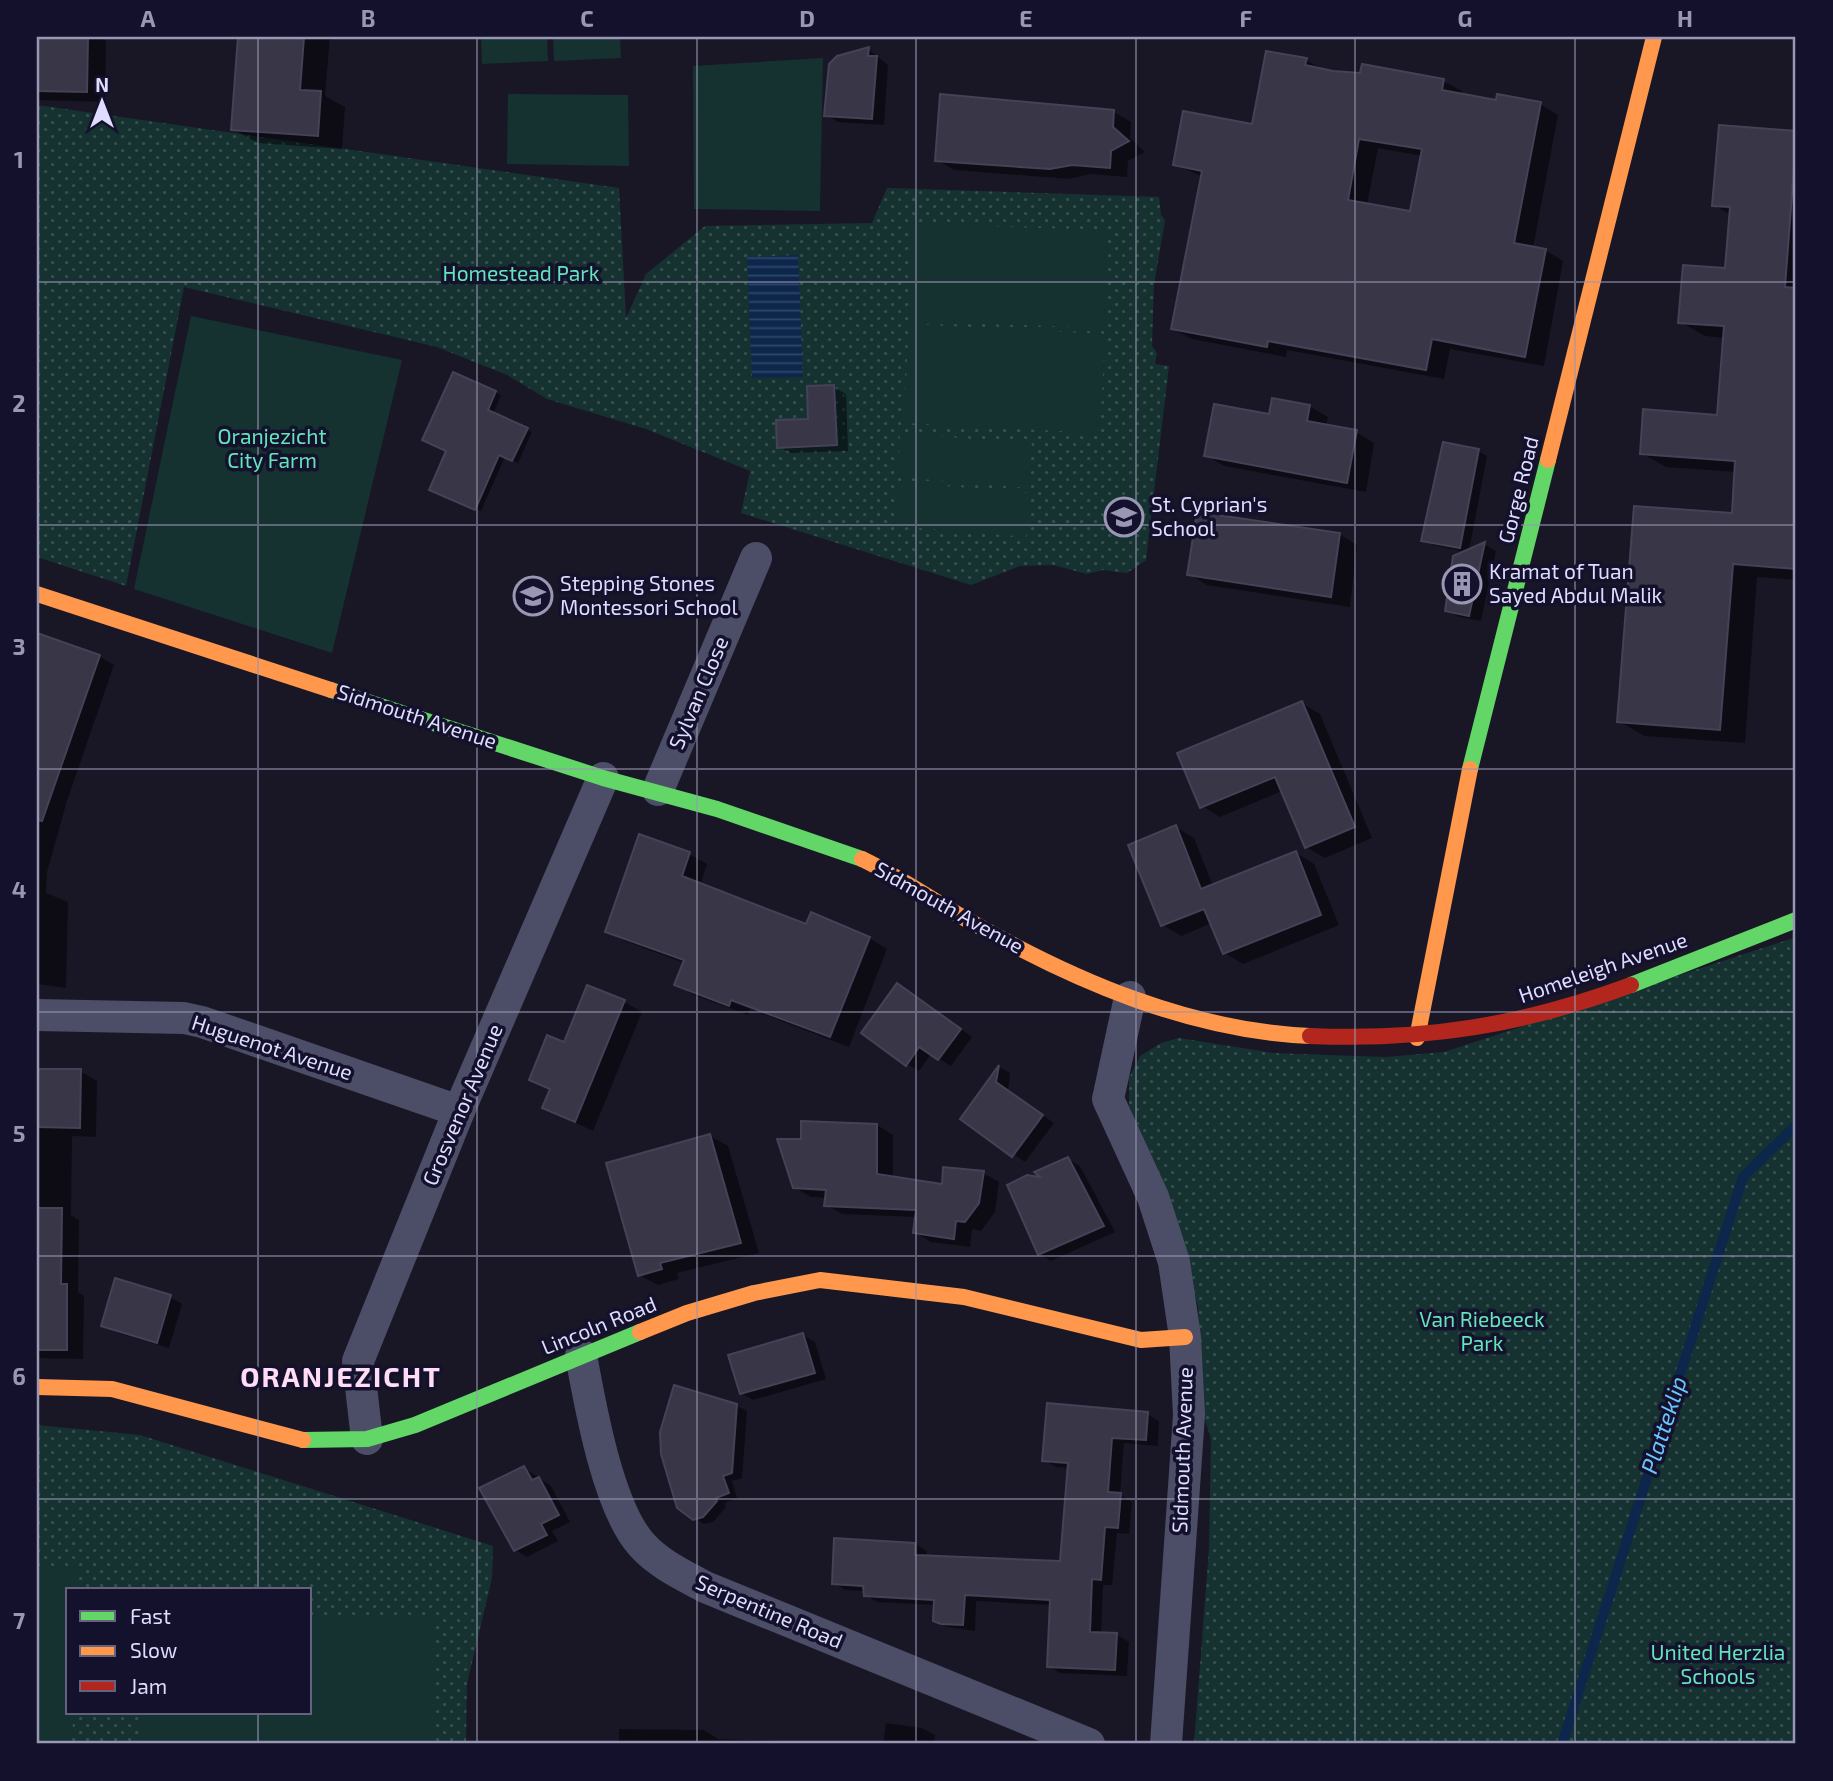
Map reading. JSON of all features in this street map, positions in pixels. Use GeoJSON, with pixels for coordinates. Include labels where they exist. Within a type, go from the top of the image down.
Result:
{"type":"FeatureCollection","features":[{"type":"Feature","properties":{"kind":"street","name":"Gorge Road"},"geometry":{"type":"LineString","coordinates":[[1417,1038],[1467,780],[1654,37]]}},
{"type":"Feature","properties":{"kind":"street","name":"Sylvan Close"},"geometry":{"type":"LineString","coordinates":[[658,790],[756,558]]}},
{"type":"Feature","properties":{"kind":"street","name":"Sidmouth Avenue"},"geometry":{"type":"LineString","coordinates":[[37,594],[603,778],[658,790],[864,860],[983,930],[1054,966],[1130,997],[1108,1099],[1153,1197],[1168,1239],[1185,1337],[1187,1448],[1166,1744]]}},
{"type":"Feature","properties":{"kind":"street","name":"Grosvenor Avenue"},"geometry":{"type":"LineString","coordinates":[[367,1439],[358,1361],[459,1111],[603,778]]}},
{"type":"Feature","properties":{"kind":"street","name":"Homeleigh Avenue"},"geometry":{"type":"LineString","coordinates":[[1130,997],[1221,1022],[1311,1038],[1417,1038],[1493,1026],[1563,1009],[1796,920]]}},
{"type":"Feature","properties":{"kind":"street","name":"Huguenot Avenue"},"geometry":{"type":"LineString","coordinates":[[37,1015],[202,1022],[459,1111]]}},
{"type":"Feature","properties":{"kind":"street","name":"Lincoln Road"},"geometry":{"type":"LineString","coordinates":[[37,1387],[112,1389],[298,1440],[367,1439],[415,1425],[581,1354],[687,1313],[754,1293],[820,1280],[964,1297],[1141,1340],[1185,1337]]}},
{"type":"Feature","properties":{"kind":"street","name":"Serpentine Road"},"geometry":{"type":"LineString","coordinates":[[581,1354],[596,1434],[627,1524],[641,1544],[661,1563],[705,1587],[1088,1744]]}},
{"type":"Feature","properties":{"kind":"green space"},"geometry":{"type":"Polygon","coordinates":[[[481,37],[547,37],[548,61],[482,64],[481,37]]]}},
{"type":"Feature","properties":{"kind":"green space"},"geometry":{"type":"Polygon","coordinates":[[[553,37],[620,37],[621,58],[554,61],[553,37]]]}},
{"type":"Feature","properties":{"kind":"green space"},"geometry":{"type":"Polygon","coordinates":[[[823,58],[820,211],[694,209],[693,66],[823,58]]]}},
{"type":"Feature","properties":{"kind":"green space"},"geometry":{"type":"Polygon","coordinates":[[[508,94],[628,95],[629,166],[507,164],[508,94]]]}},
{"type":"Feature","properties":{"kind":"green space","name":"Homestead Park"},"geometry":{"type":"Polygon","coordinates":[[[37,105],[619,188],[626,318],[646,274],[705,226],[872,223],[887,188],[1159,197],[1161,215],[1165,220],[1154,285],[1152,346],[1157,353],[1155,364],[1169,366],[1146,560],[1127,573],[1103,570],[1087,574],[1053,565],[1020,566],[971,585],[741,513],[750,471],[646,429],[547,399],[507,375],[437,347],[184,287],[126,586],[37,557],[37,105]]]}},
{"type":"Feature","properties":{"kind":"green space"},"geometry":{"type":"Polygon","coordinates":[[[912,224],[1107,230],[1104,328],[909,321],[912,224]]]}},
{"type":"Feature","properties":{"kind":"green space","name":"Oranjezicht City Farm"},"geometry":{"type":"Polygon","coordinates":[[[191,316],[402,360],[332,653],[134,589],[191,316]]]}},
{"type":"Feature","properties":{"kind":"green space"},"geometry":{"type":"Polygon","coordinates":[[[909,324],[1105,334],[1100,433],[904,423],[909,324]]]}},
{"type":"Feature","properties":{"kind":"green space"},"geometry":{"type":"Polygon","coordinates":[[[900,433],[1032,444],[1029,488],[897,477],[900,433]]]}},
{"type":"Feature","properties":{"kind":"green space"},"geometry":{"type":"Polygon","coordinates":[[[897,482],[1030,493],[1026,537],[893,526],[897,482]]]}},
{"type":"Feature","properties":{"kind":"green space","name":"Van Riebeeck Park"},"geometry":{"type":"Polygon","coordinates":[[[1796,937],[1796,1744],[1194,1744],[1209,1549],[1211,1439],[1203,1413],[1198,1307],[1162,1178],[1129,1106],[1129,1078],[1140,1056],[1161,1043],[1179,1038],[1273,1053],[1385,1057],[1444,1052],[1796,937]]]}},
{"type":"Feature","properties":{"kind":"green space"},"geometry":{"type":"Polygon","coordinates":[[[37,1425],[140,1435],[493,1546],[492,1578],[467,1684],[466,1744],[37,1744],[37,1425]]]}},
{"type":"Feature","properties":{"kind":"green space"},"geometry":{"type":"Polygon","coordinates":[[[37,1567],[75,1567],[75,1588],[66,1588],[66,1714],[73,1714],[72,1744],[37,1744],[37,1567]]]}},
{"type":"Feature","properties":{"kind":"green space"},"geometry":{"type":"Polygon","coordinates":[[[312,1617],[432,1617],[432,1744],[142,1744],[142,1714],[312,1714],[312,1617]]]}},
{"type":"Feature","properties":{"kind":"water"},"geometry":{"type":"Polygon","coordinates":[[[798,255],[803,377],[752,378],[747,257],[798,255]]]}},
{"type":"Feature","properties":{"kind":"building"},"geometry":{"type":"Polygon","coordinates":[[[37,37],[88,37],[87,92],[37,91],[37,37]]]}},
{"type":"Feature","properties":{"kind":"building"},"geometry":{"type":"Polygon","coordinates":[[[238,37],[304,37],[300,90],[321,91],[318,136],[231,130],[238,37]]]}},
{"type":"Feature","properties":{"kind":"building"},"geometry":{"type":"Polygon","coordinates":[[[869,47],[868,56],[877,56],[872,119],[824,116],[829,64],[837,56],[869,47]]]}},
{"type":"Feature","properties":{"kind":"building"},"geometry":{"type":"Polygon","coordinates":[[[1266,51],[1307,58],[1305,65],[1333,71],[1360,73],[1362,64],[1444,79],[1442,90],[1496,100],[1497,94],[1541,102],[1514,243],[1546,249],[1525,357],[1432,339],[1426,370],[1268,341],[1267,347],[1171,329],[1202,171],[1173,165],[1183,111],[1252,124],[1266,51]],[[1359,139],[1348,200],[1410,211],[1422,149],[1359,139]]]}},
{"type":"Feature","properties":{"kind":"building"},"geometry":{"type":"Polygon","coordinates":[[[940,94],[1114,110],[1113,127],[1129,141],[1111,151],[1110,168],[1072,165],[1050,169],[935,161],[940,94]]]}},
{"type":"Feature","properties":{"kind":"building"},"geometry":{"type":"Polygon","coordinates":[[[1719,125],[1796,131],[1796,167],[1785,287],[1796,288],[1796,569],[1733,564],[1720,730],[1617,722],[1634,506],[1732,513],[1735,461],[1640,454],[1643,409],[1717,415],[1724,326],[1678,323],[1683,265],[1725,268],[1730,207],[1712,206],[1719,125]]]}},
{"type":"Feature","properties":{"kind":"building"},"geometry":{"type":"Polygon","coordinates":[[[453,372],[496,391],[488,410],[528,428],[512,461],[499,455],[475,510],[429,490],[446,451],[422,440],[453,372]]]}},
{"type":"Feature","properties":{"kind":"building"},"geometry":{"type":"Polygon","coordinates":[[[834,385],[837,445],[777,448],[776,420],[808,419],[807,386],[834,385]]]}},
{"type":"Feature","properties":{"kind":"building"},"geometry":{"type":"Polygon","coordinates":[[[1272,398],[1310,405],[1307,421],[1357,430],[1347,483],[1204,456],[1214,404],[1269,414],[1272,398]]]}},
{"type":"Feature","properties":{"kind":"building"},"geometry":{"type":"Polygon","coordinates":[[[1443,442],[1479,449],[1460,548],[1421,541],[1443,442]]]}},
{"type":"Feature","properties":{"kind":"building"},"geometry":{"type":"Polygon","coordinates":[[[1197,512],[1340,533],[1331,597],[1187,575],[1197,512]]]}},
{"type":"Feature","properties":{"kind":"building","name":"Kramat of Tuan Sayed Abdul Malik"},"geometry":{"type":"Polygon","coordinates":[[[1485,542],[1469,616],[1445,611],[1453,556],[1485,542]]]}},
{"type":"Feature","properties":{"kind":"building"},"geometry":{"type":"Polygon","coordinates":[[[37,633],[100,655],[42,821],[37,820],[37,633]]]}},
{"type":"Feature","properties":{"kind":"building"},"geometry":{"type":"Polygon","coordinates":[[[1302,701],[1355,827],[1305,848],[1275,777],[1200,808],[1177,753],[1302,701]]]}},
{"type":"Feature","properties":{"kind":"building"},"geometry":{"type":"Polygon","coordinates":[[[1176,825],[1201,889],[1296,851],[1321,915],[1223,954],[1204,909],[1161,926],[1128,845],[1176,825]]]}},
{"type":"Feature","properties":{"kind":"building"},"geometry":{"type":"Polygon","coordinates":[[[639,834],[690,852],[682,876],[806,924],[811,912],[870,937],[830,1037],[731,1000],[729,1006],[674,985],[684,960],[605,932],[639,834]]]}},
{"type":"Feature","properties":{"kind":"building"},"geometry":{"type":"Polygon","coordinates":[[[897,983],[961,1029],[938,1060],[919,1047],[906,1066],[861,1033],[897,983]]]}},
{"type":"Feature","properties":{"kind":"building"},"geometry":{"type":"Polygon","coordinates":[[[587,985],[625,1000],[575,1122],[542,1108],[550,1089],[529,1080],[547,1035],[564,1042],[587,985]]]}},
{"type":"Feature","properties":{"kind":"building"},"geometry":{"type":"Polygon","coordinates":[[[999,1065],[996,1082],[1043,1115],[1012,1157],[960,1119],[999,1065]]]}},
{"type":"Feature","properties":{"kind":"building"},"geometry":{"type":"Polygon","coordinates":[[[37,1069],[81,1069],[80,1128],[37,1127],[37,1069]]]}},
{"type":"Feature","properties":{"kind":"building"},"geometry":{"type":"Polygon","coordinates":[[[801,1121],[877,1124],[877,1174],[942,1184],[943,1167],[984,1171],[979,1203],[965,1222],[956,1221],[954,1239],[913,1233],[916,1210],[824,1206],[826,1190],[793,1188],[777,1139],[801,1139],[801,1121]]]}},
{"type":"Feature","properties":{"kind":"building"},"geometry":{"type":"Polygon","coordinates":[[[710,1134],[741,1243],[660,1263],[662,1269],[638,1276],[606,1163],[710,1134]]]}},
{"type":"Feature","properties":{"kind":"building"},"geometry":{"type":"Polygon","coordinates":[[[1068,1157],[1104,1226],[1038,1255],[1007,1185],[1027,1175],[1040,1177],[1034,1172],[1068,1157]]]}},
{"type":"Feature","properties":{"kind":"building"},"geometry":{"type":"Polygon","coordinates":[[[37,1208],[62,1208],[61,1284],[67,1284],[67,1350],[37,1350],[37,1208]]]}},
{"type":"Feature","properties":{"kind":"building"},"geometry":{"type":"Polygon","coordinates":[[[115,1278],[171,1295],[157,1343],[101,1326],[115,1278]]]}},
{"type":"Feature","properties":{"kind":"building"},"geometry":{"type":"Polygon","coordinates":[[[803,1333],[815,1373],[740,1394],[728,1355],[803,1333]]]}},
{"type":"Feature","properties":{"kind":"building"},"geometry":{"type":"Polygon","coordinates":[[[674,1385],[737,1404],[732,1473],[723,1476],[729,1493],[716,1498],[717,1501],[703,1517],[693,1520],[677,1508],[661,1454],[660,1432],[674,1385]]]}},
{"type":"Feature","properties":{"kind":"building"},"geometry":{"type":"Polygon","coordinates":[[[1047,1403],[1148,1412],[1146,1440],[1112,1438],[1108,1492],[1121,1493],[1118,1528],[1105,1527],[1101,1580],[1092,1579],[1090,1632],[1117,1633],[1115,1670],[1047,1667],[1050,1600],[965,1595],[963,1625],[941,1624],[933,1621],[934,1600],[864,1596],[863,1586],[832,1584],[834,1538],[915,1543],[915,1555],[1060,1561],[1068,1463],[1042,1461],[1047,1403]]]}},
{"type":"Feature","properties":{"kind":"building"},"geometry":{"type":"Polygon","coordinates":[[[524,1466],[532,1480],[539,1477],[559,1515],[541,1524],[547,1535],[514,1551],[479,1488],[524,1466]]]}},
{"type":"Feature","properties":{"kind":"waterway","name":"Platteklip"},"geometry":{"type":"LineString","coordinates":[[1562,1744],[1743,1177],[1796,1125]]}},
{"type":"Feature","properties":{"kind":"traffic: fast"},"geometry":{"type":"LineString","coordinates":[[1470,769],[1548,460]]}},
{"type":"Feature","properties":{"kind":"traffic: fast"},"geometry":{"type":"LineString","coordinates":[[331,690],[603,778],[717,809],[862,859]]}},
{"type":"Feature","properties":{"kind":"traffic: fast"},"geometry":{"type":"LineString","coordinates":[[1631,985],[1796,920]]}},
{"type":"Feature","properties":{"kind":"traffic: fast"},"geometry":{"type":"LineString","coordinates":[[303,1440],[367,1439],[415,1425],[640,1332]]}},
{"type":"Feature","properties":{"kind":"traffic: slow"},"geometry":{"type":"LineString","coordinates":[[1548,460],[1654,37]]}},
{"type":"Feature","properties":{"kind":"traffic: slow"},"geometry":{"type":"LineString","coordinates":[[37,594],[331,690]]}},
{"type":"Feature","properties":{"kind":"traffic: slow"},"geometry":{"type":"LineString","coordinates":[[1417,1038],[1470,769]]}},
{"type":"Feature","properties":{"kind":"traffic: slow"},"geometry":{"type":"LineString","coordinates":[[862,859],[1012,944],[1093,983],[1178,1013],[1221,1024],[1310,1036]]}},
{"type":"Feature","properties":{"kind":"traffic: slow"},"geometry":{"type":"LineString","coordinates":[[640,1332],[687,1313],[754,1293],[820,1280],[964,1297],[1141,1340],[1185,1337]]}},
{"type":"Feature","properties":{"kind":"traffic: slow"},"geometry":{"type":"LineString","coordinates":[[37,1387],[112,1389],[303,1440]]}},
{"type":"Feature","properties":{"kind":"traffic: jam"},"geometry":{"type":"LineString","coordinates":[[1310,1036],[1393,1036],[1473,1027],[1551,1011],[1631,985]]}},
{"type":"Feature","properties":{"kind":"place","name":"St. Cyprian's School"},"geometry":{"type":"Point","coordinates":[1124,517]}},
{"type":"Feature","properties":{"kind":"place","name":"Kramat of Tuan Sayed Abdul Malik"},"geometry":{"type":"Point","coordinates":[1462,584]}},
{"type":"Feature","properties":{"kind":"place","name":"Stepping Stones Montessori School"},"geometry":{"type":"Point","coordinates":[533,596]}},
{"type":"Feature","properties":{"kind":"district","name":"ORANJEZICHT"},"geometry":{"type":"Point","coordinates":[341,1377]}},
{"type":"Feature","properties":{"kind":"park label","name":"United Herzlia Schools"},"geometry":{"type":"Point","coordinates":[1718,1665]}}]}
